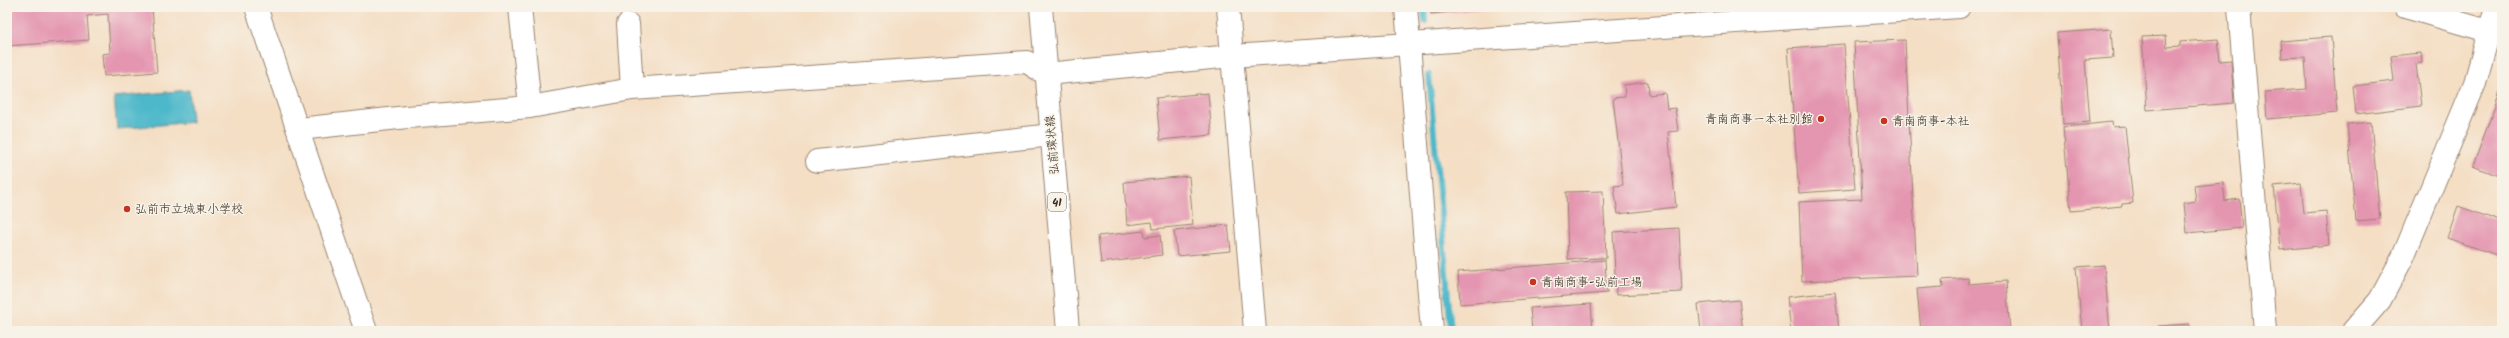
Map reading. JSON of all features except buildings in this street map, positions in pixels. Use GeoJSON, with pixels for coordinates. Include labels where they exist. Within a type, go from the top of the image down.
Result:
{"type":"FeatureCollection","features":[{"type":"Feature","properties":{"kind":"street"},"geometry":{"type":"LineString","coordinates":[[256,7],[299,129],[366,331]]}},
{"type":"Feature","properties":{"kind":"street"},"geometry":{"type":"LineString","coordinates":[[520,7],[530,106]]}},
{"type":"Feature","properties":{"kind":"street","name":"弘前環状線"},"geometry":{"type":"LineString","coordinates":[[1041,7],[1068,331]]}},
{"type":"Feature","properties":{"kind":"street"},"geometry":{"type":"LineString","coordinates":[[1228,7],[1255,331]]}},
{"type":"Feature","properties":{"kind":"street"},"geometry":{"type":"LineString","coordinates":[[1406,7],[1432,331]]}},
{"type":"Feature","properties":{"kind":"street"},"geometry":{"type":"LineString","coordinates":[[299,129],[407,117],[530,106],[632,89],[1027,62],[1046,74],[1232,56],[1959,7]]}},
{"type":"Feature","properties":{"kind":"street"},"geometry":{"type":"LineString","coordinates":[[2239,7],[2265,331]]}},
{"type":"Feature","properties":{"kind":"street"},"geometry":{"type":"LineString","coordinates":[[2405,7],[2495,33]]}},
{"type":"Feature","properties":{"kind":"street"},"geometry":{"type":"LineString","coordinates":[[2353,331],[2380,300],[2402,257],[2495,33],[2496,7]]}},
{"type":"Feature","properties":{"kind":"street"},"geometry":{"type":"LineString","coordinates":[[628,24],[632,89]]}},
{"type":"Feature","properties":{"kind":"street"},"geometry":{"type":"LineString","coordinates":[[817,161],[1052,136]]}},
{"type":"Feature","properties":{"kind":"water"},"geometry":{"type":"Polygon","coordinates":[[[189,90],[192,122],[117,129],[114,97],[189,90]]]}},
{"type":"Feature","properties":{"kind":"waterway"},"geometry":{"type":"LineString","coordinates":[[1424,7],[1425,21]]}},
{"type":"Feature","properties":{"kind":"waterway"},"geometry":{"type":"LineString","coordinates":[[1429,75],[1451,331]]}},
{"type":"Feature","properties":{"kind":"place","name":"青南商事ー本社別館"},"geometry":{"type":"Point","coordinates":[1821,119]}},
{"type":"Feature","properties":{"kind":"place","name":"青南商事-本社"},"geometry":{"type":"Point","coordinates":[1884,121]}},
{"type":"Feature","properties":{"kind":"place","name":"弘前市立城東小学校"},"geometry":{"type":"Point","coordinates":[127,209]}},
{"type":"Feature","properties":{"kind":"place","name":"青南商事-弘前工場"},"geometry":{"type":"Point","coordinates":[1533,282]}}]}
